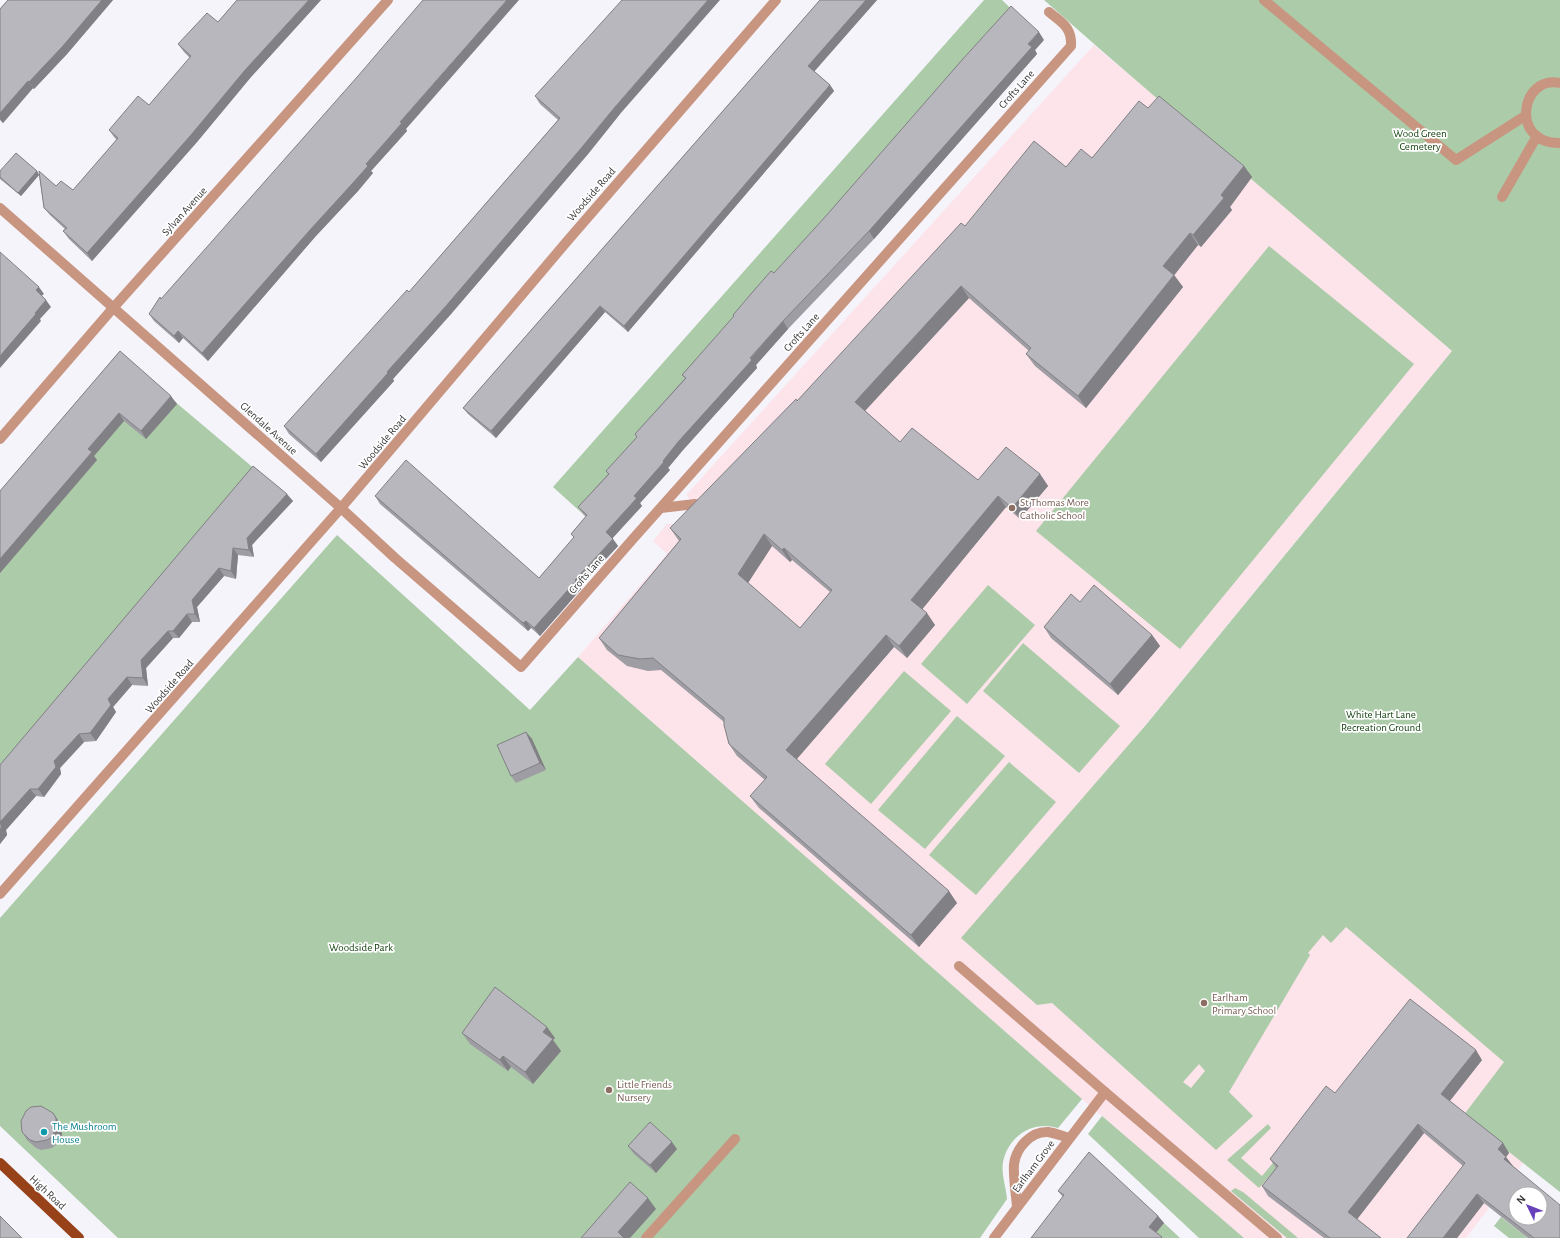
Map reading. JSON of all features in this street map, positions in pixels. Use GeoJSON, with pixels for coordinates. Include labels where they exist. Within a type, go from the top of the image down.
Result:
{"type":"FeatureCollection","features":[{"type":"Feature","properties":{"kind":"main road","name":"High Road"},"geometry":{"type":"LineString","coordinates":[[0,1164],[79,1238]]}},
{"type":"Feature","properties":{"kind":"street","name":"Sylvan Avenue"},"geometry":{"type":"LineString","coordinates":[[0,439],[114,307],[388,0]]}},
{"type":"Feature","properties":{"kind":"street","name":"Woodside Road"},"geometry":{"type":"LineString","coordinates":[[0,894],[341,508],[569,239],[776,0]]}},
{"type":"Feature","properties":{"kind":"street"},"geometry":{"type":"LineString","coordinates":[[1264,0],[1456,160],[1525,116]]}},
{"type":"Feature","properties":{"kind":"street","name":"Crofts Lane"},"geometry":{"type":"LineString","coordinates":[[521,667],[1071,46],[1072,36],[1068,29],[1049,12]]}},
{"type":"Feature","properties":{"kind":"street"},"geometry":{"type":"LineString","coordinates":[[1560,83],[1546,84],[1537,88],[1530,96],[1526,105],[1525,116],[1528,126],[1537,136],[1552,143],[1560,143]]}},
{"type":"Feature","properties":{"kind":"street"},"geometry":{"type":"LineString","coordinates":[[1502,197],[1537,136]]}},
{"type":"Feature","properties":{"kind":"street","name":"Glendale Avenue"},"geometry":{"type":"LineString","coordinates":[[0,208],[341,508],[395,558],[521,667]]}},
{"type":"Feature","properties":{"kind":"street"},"geometry":{"type":"LineString","coordinates":[[661,508],[695,504]]}},
{"type":"Feature","properties":{"kind":"street"},"geometry":{"type":"LineString","coordinates":[[959,966],[1277,1238]]}},
{"type":"Feature","properties":{"kind":"street","name":"Earlham Grove"},"geometry":{"type":"LineString","coordinates":[[994,1238],[1105,1092]]}},
{"type":"Feature","properties":{"kind":"street","name":"Earlham Grove"},"geometry":{"type":"LineString","coordinates":[[1017,1207],[1014,1164],[1017,1152],[1026,1141],[1035,1135],[1047,1132],[1069,1138]]}},
{"type":"Feature","properties":{"kind":"street"},"geometry":{"type":"LineString","coordinates":[[646,1238],[735,1139]]}},
{"type":"Feature","properties":{"kind":"shaded area","name":"St Thomas More Catholic School"},"geometry":{"type":"Polygon","coordinates":[[[1094,45],[1252,177],[1452,351],[1133,740],[1504,1062],[1533,1150],[1466,1238],[1244,1238],[1076,1094],[578,657],[667,554],[653,541],[667,524],[676,524],[695,504],[686,495],[1094,45]]]}},
{"type":"Feature","properties":{"kind":"green space"},"geometry":{"type":"Polygon","coordinates":[[[984,0],[1002,0],[1021,18],[584,515],[553,487],[984,0]]]}},
{"type":"Feature","properties":{"kind":"green space"},"geometry":{"type":"Polygon","coordinates":[[[1044,0],[1560,0],[1560,1192],[1463,1116],[1504,1062],[1346,927],[1331,943],[1323,935],[1308,953],[1310,955],[1229,1092],[1253,1116],[1216,1150],[1052,1003],[1037,1005],[961,938],[1145,726],[1452,351],[1044,0]],[[1199,1064],[1183,1082],[1191,1088],[1205,1071],[1199,1064]]]}},
{"type":"Feature","properties":{"kind":"green space"},"geometry":{"type":"Polygon","coordinates":[[[1269,246],[1414,364],[1180,649],[1036,531],[1269,246]]]}},
{"type":"Feature","properties":{"kind":"green space"},"geometry":{"type":"Polygon","coordinates":[[[154,384],[263,476],[0,793],[0,562],[154,384]]]}},
{"type":"Feature","properties":{"kind":"green space","name":"Woodside Park"},"geometry":{"type":"Polygon","coordinates":[[[337,535],[530,710],[578,657],[1082,1099],[1058,1128],[1040,1126],[1031,1128],[1023,1132],[1010,1145],[1003,1162],[1003,1176],[1007,1199],[980,1238],[118,1238],[0,1126],[0,918],[337,535]]]}},
{"type":"Feature","properties":{"kind":"green space"},"geometry":{"type":"Polygon","coordinates":[[[988,585],[1035,625],[967,704],[921,664],[988,585]]]}},
{"type":"Feature","properties":{"kind":"green space"},"geometry":{"type":"Polygon","coordinates":[[[1023,643],[1120,726],[1079,773],[983,691],[1023,643]]]}},
{"type":"Feature","properties":{"kind":"green space"},"geometry":{"type":"Polygon","coordinates":[[[904,671],[951,711],[871,804],[825,764],[904,671]]]}},
{"type":"Feature","properties":{"kind":"green space"},"geometry":{"type":"Polygon","coordinates":[[[957,716],[1005,756],[925,849],[878,810],[957,716]]]}},
{"type":"Feature","properties":{"kind":"green space"},"geometry":{"type":"Polygon","coordinates":[[[1009,762],[1056,802],[976,895],[929,855],[1009,762]]]}},
{"type":"Feature","properties":{"kind":"green space"},"geometry":{"type":"Polygon","coordinates":[[[1102,1116],[1244,1238],[1199,1238],[1088,1134],[1102,1116]]]}},
{"type":"Feature","properties":{"kind":"green space"},"geometry":{"type":"Polygon","coordinates":[[[1268,1124],[1271,1128],[1241,1158],[1262,1176],[1277,1158],[1282,1162],[1259,1188],[1227,1160],[1268,1124]]]}},
{"type":"Feature","properties":{"kind":"green space"},"geometry":{"type":"Polygon","coordinates":[[[1235,1188],[1243,1192],[1298,1238],[1287,1238],[1231,1191],[1235,1188]]]}},
{"type":"Feature","properties":{"kind":"green space"},"geometry":{"type":"Polygon","coordinates":[[[1501,1217],[1508,1222],[1508,1226],[1513,1226],[1528,1238],[1509,1238],[1494,1226],[1501,1217]]]}},
{"type":"Feature","properties":{"kind":"green space"},"geometry":{"type":"Polygon","coordinates":[[[1164,1223],[1180,1238],[1148,1238],[1164,1223]]]}},
{"type":"Feature","properties":{"kind":"building"},"geometry":{"type":"Polygon","coordinates":[[[8,0],[102,0],[62,47],[29,82],[28,81],[0,113],[0,9],[8,0]]]}},
{"type":"Feature","properties":{"kind":"building"},"geometry":{"type":"Polygon","coordinates":[[[237,0],[309,0],[246,69],[191,135],[87,253],[63,231],[67,228],[44,208],[39,171],[56,186],[61,181],[73,190],[118,138],[109,130],[138,96],[149,105],[191,56],[178,44],[207,13],[218,22],[237,0]]]}},
{"type":"Feature","properties":{"kind":"building"},"geometry":{"type":"Polygon","coordinates":[[[423,0],[507,0],[400,122],[402,123],[366,164],[368,166],[202,353],[178,331],[174,336],[149,314],[160,297],[161,299],[423,0]]]}},
{"type":"Feature","properties":{"kind":"building"},"geometry":{"type":"Polygon","coordinates":[[[622,0],[708,0],[446,306],[316,454],[284,426],[407,290],[409,292],[560,118],[535,96],[622,0]]]}},
{"type":"Feature","properties":{"kind":"building"},"geometry":{"type":"Polygon","coordinates":[[[820,0],[866,0],[808,66],[830,85],[624,326],[600,306],[491,431],[463,408],[820,0]]]}},
{"type":"Feature","properties":{"kind":"building"},"geometry":{"type":"Polygon","coordinates":[[[1011,6],[1039,32],[1028,44],[1032,47],[869,231],[783,321],[750,358],[752,360],[678,442],[663,461],[664,462],[634,496],[637,498],[606,532],[613,539],[575,580],[576,581],[534,628],[526,621],[523,623],[375,496],[406,460],[539,578],[574,537],[571,534],[587,515],[578,507],[609,474],[606,471],[637,437],[635,434],[686,378],[682,375],[771,271],[774,273],[825,217],[1011,6]]]}},
{"type":"Feature","properties":{"kind":"building"},"geometry":{"type":"Polygon","coordinates":[[[1159,96],[1244,166],[1221,195],[1224,198],[1193,235],[1190,233],[1163,266],[1174,275],[1078,396],[1026,354],[1031,348],[961,286],[855,402],[900,442],[912,428],[978,480],[1006,447],[1040,474],[1012,508],[998,496],[911,600],[927,613],[899,646],[886,635],[786,750],[949,891],[911,935],[750,796],[767,777],[729,744],[724,725],[724,718],[653,658],[640,659],[618,655],[599,638],[681,539],[670,528],[796,399],[797,401],[961,223],[965,226],[1034,141],[1066,167],[1081,149],[1092,158],[1139,101],[1148,108],[1159,96]],[[764,534],[738,574],[800,628],[832,590],[784,548],[782,550],[764,534]]]}},
{"type":"Feature","properties":{"kind":"building"},"geometry":{"type":"Polygon","coordinates":[[[16,153],[37,171],[18,193],[0,177],[0,171],[16,153]]]}},
{"type":"Feature","properties":{"kind":"building"},"geometry":{"type":"Polygon","coordinates":[[[0,252],[39,287],[36,290],[46,300],[0,356],[0,252]]]}},
{"type":"Feature","properties":{"kind":"building"},"geometry":{"type":"Polygon","coordinates":[[[120,351],[171,396],[141,431],[119,413],[88,449],[92,452],[0,559],[0,491],[120,351]]]}},
{"type":"Feature","properties":{"kind":"building"},"geometry":{"type":"Polygon","coordinates":[[[253,466],[287,494],[247,538],[249,550],[233,548],[231,571],[219,568],[192,600],[195,614],[187,614],[173,631],[168,631],[141,660],[143,678],[127,677],[108,699],[111,705],[90,733],[79,734],[54,761],[56,767],[38,789],[30,789],[0,822],[0,765],[253,466]]]}},
{"type":"Feature","properties":{"kind":"building"},"geometry":{"type":"Polygon","coordinates":[[[1094,585],[1152,635],[1110,684],[1044,627],[1071,594],[1080,602],[1094,585]]]}},
{"type":"Feature","properties":{"kind":"building"},"geometry":{"type":"Polygon","coordinates":[[[526,732],[540,763],[511,776],[497,745],[526,732]]]}},
{"type":"Feature","properties":{"kind":"building"},"geometry":{"type":"Polygon","coordinates":[[[495,987],[547,1027],[543,1032],[553,1039],[525,1072],[503,1056],[500,1060],[462,1033],[495,987]]]}},
{"type":"Feature","properties":{"kind":"building"},"geometry":{"type":"Polygon","coordinates":[[[1410,999],[1476,1050],[1441,1094],[1503,1143],[1498,1149],[1506,1157],[1504,1159],[1537,1186],[1508,1186],[1508,1218],[1477,1194],[1443,1238],[1407,1238],[1465,1163],[1418,1124],[1348,1212],[1381,1238],[1330,1238],[1262,1186],[1278,1166],[1270,1159],[1326,1086],[1335,1093],[1410,999]]]}},
{"type":"Feature","properties":{"kind":"building","name":"The Mushroom House"},"geometry":{"type":"Polygon","coordinates":[[[41,1106],[53,1113],[56,1118],[56,1128],[52,1137],[47,1140],[36,1142],[30,1140],[22,1132],[21,1121],[26,1111],[31,1107],[41,1106]]]}},
{"type":"Feature","properties":{"kind":"building"},"geometry":{"type":"Polygon","coordinates":[[[650,1122],[672,1142],[650,1165],[628,1146],[650,1122]]]}},
{"type":"Feature","properties":{"kind":"building"},"geometry":{"type":"Polygon","coordinates":[[[1089,1152],[1158,1216],[1149,1227],[1162,1237],[1161,1238],[1031,1238],[1064,1195],[1058,1191],[1089,1152]]]}},
{"type":"Feature","properties":{"kind":"building"},"geometry":{"type":"Polygon","coordinates":[[[630,1182],[648,1198],[618,1232],[624,1238],[581,1238],[630,1182]]]}},
{"type":"Feature","properties":{"kind":"building"},"geometry":{"type":"Polygon","coordinates":[[[1548,1195],[1560,1205],[1560,1238],[1534,1238],[1518,1226],[1548,1226],[1548,1195]]]}},
{"type":"Feature","properties":{"kind":"building"},"geometry":{"type":"Polygon","coordinates":[[[0,1216],[22,1238],[0,1238],[0,1216]]]}},
{"type":"Feature","properties":{"kind":"place","name":"St Thomas More Catholic School"},"geometry":{"type":"Point","coordinates":[1012,508]}},
{"type":"Feature","properties":{"kind":"place","name":"Earlham Primary School"},"geometry":{"type":"Point","coordinates":[1204,1003]}},
{"type":"Feature","properties":{"kind":"place","name":"Little Friends Nursery"},"geometry":{"type":"Point","coordinates":[609,1090]}},
{"type":"Feature","properties":{"kind":"place","name":"The Mushroom House"},"geometry":{"type":"Point","coordinates":[44,1132]}},
{"type":"Feature","properties":{"kind":"park label","name":"Wood Green Cemetery"},"geometry":{"type":"Point","coordinates":[1420,139]}},
{"type":"Feature","properties":{"kind":"park label","name":"White Hart Lane Recreation Ground"},"geometry":{"type":"Point","coordinates":[1381,720]}}]}
